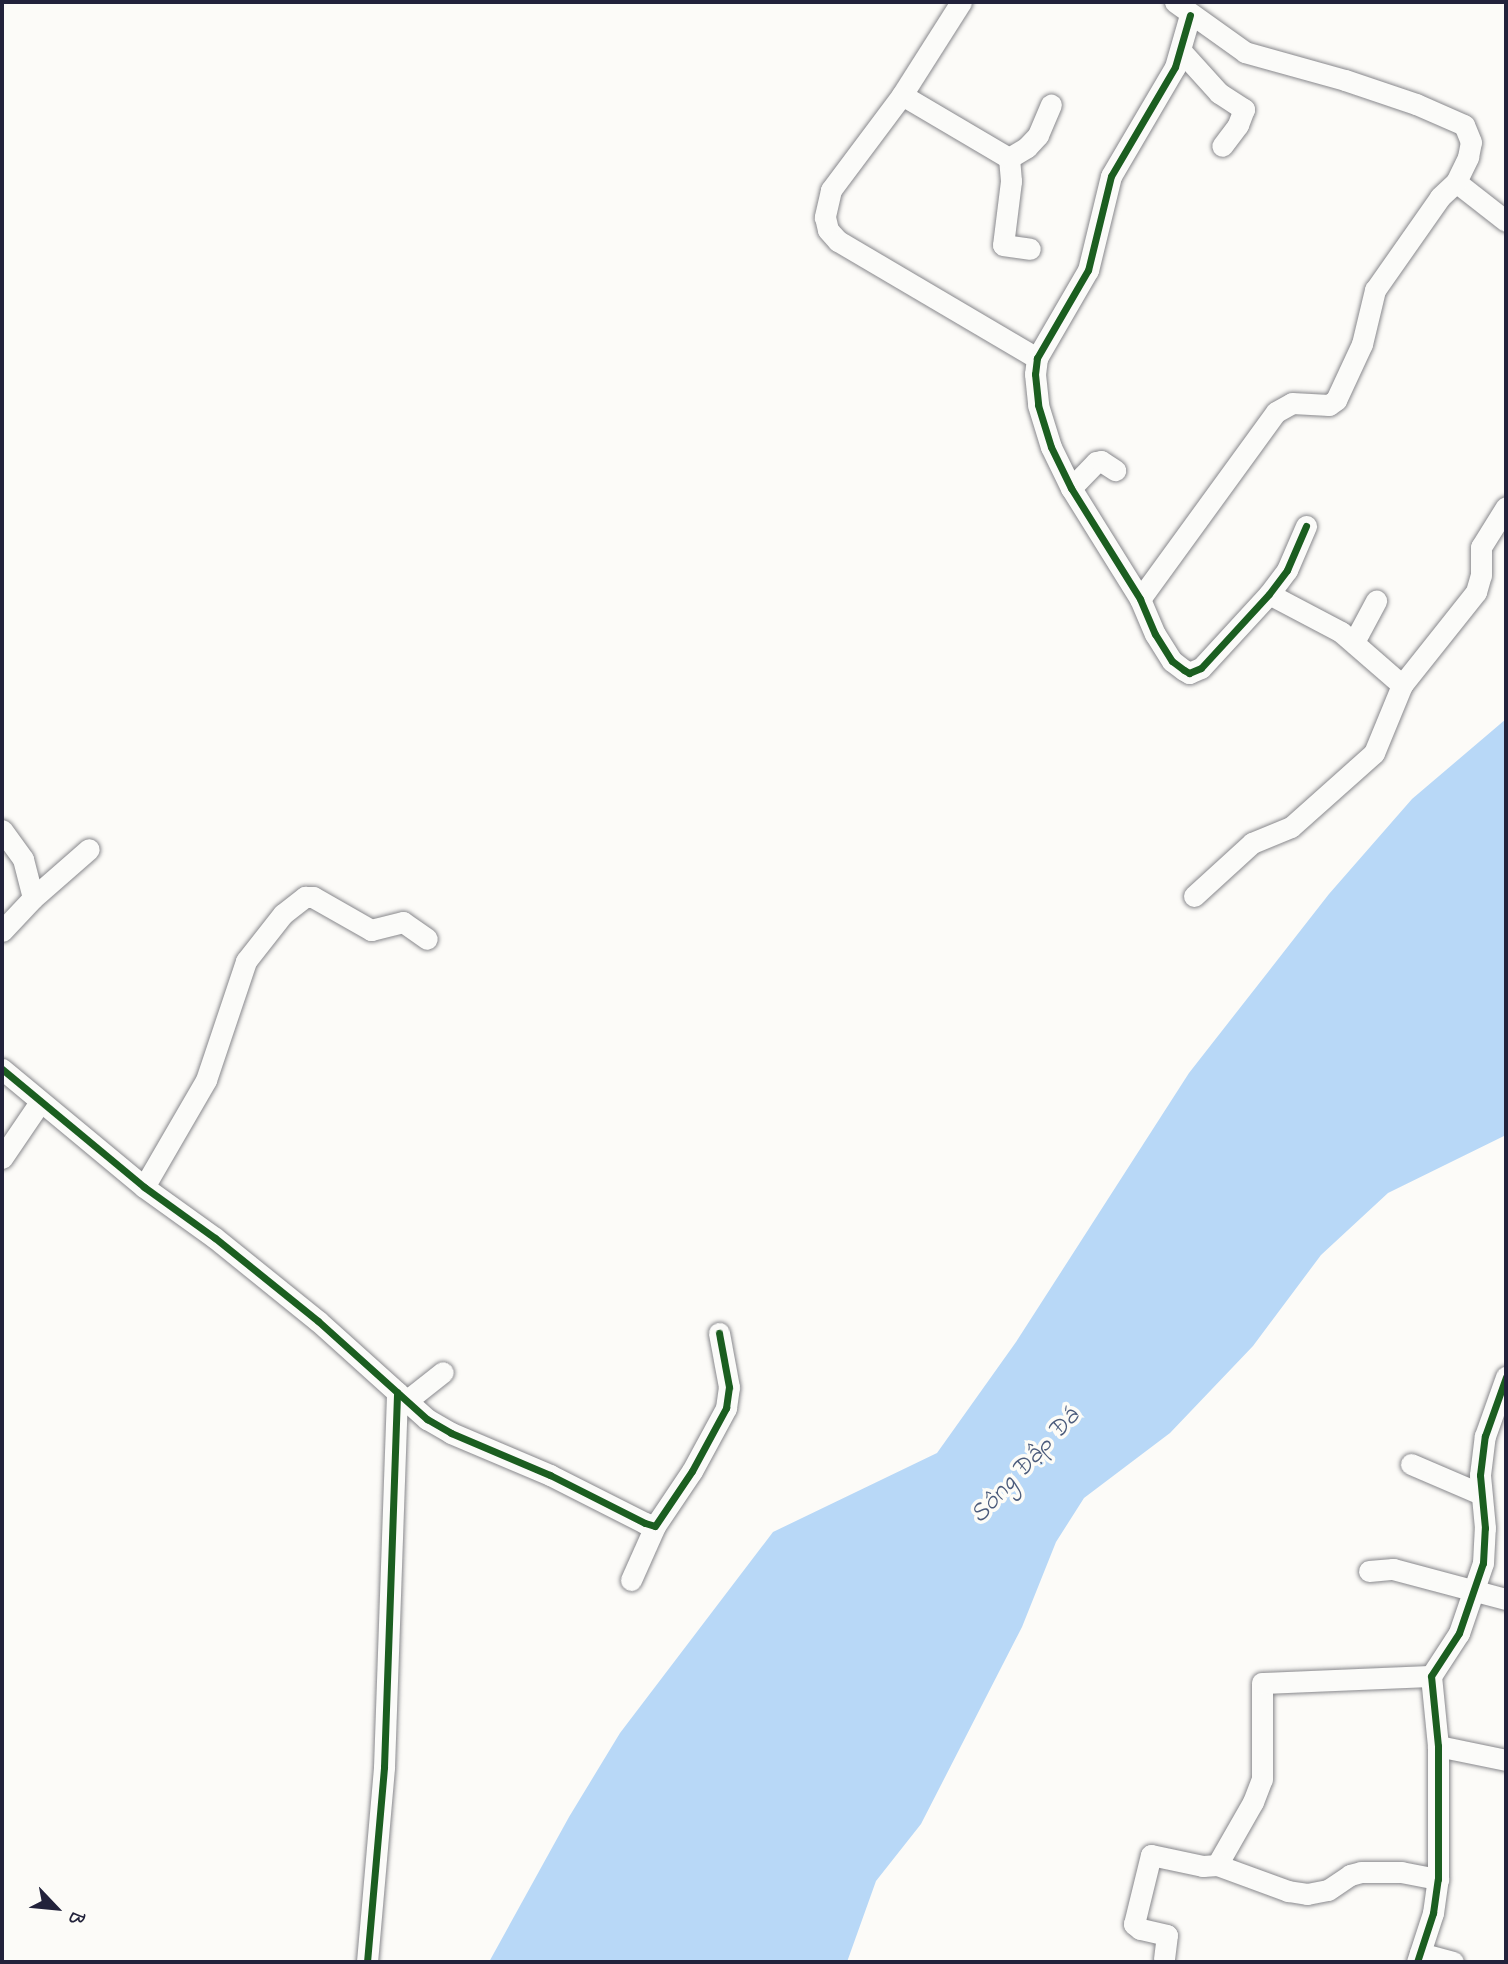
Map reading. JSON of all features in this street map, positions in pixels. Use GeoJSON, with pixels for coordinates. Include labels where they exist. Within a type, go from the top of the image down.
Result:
{"type":"FeatureCollection","features":[{"type":"Feature","properties":{"kind":"street"},"geometry":{"type":"LineString","coordinates":[[961,2],[902,95],[831,190],[825,217],[828,230],[838,241],[1037,358]]}},
{"type":"Feature","properties":{"kind":"street"},"geometry":{"type":"LineString","coordinates":[[1183,8],[1181,51],[1158,101],[1118,161],[1105,197],[1088,271],[1037,358],[1035,374],[1038,405],[1051,447],[1071,488],[1140,599],[1155,634],[1172,661],[1189,673],[1207,663],[1269,594],[1287,570],[1306,526]]}},
{"type":"Feature","properties":{"kind":"street"},"geometry":{"type":"LineString","coordinates":[[1140,599],[1276,412],[1292,402],[1329,405],[1336,400],[1362,344],[1375,290],[1435,203],[1455,183],[1468,157],[1471,142],[1464,125],[1345,80],[1245,52],[1183,8]]}},
{"type":"Feature","properties":{"kind":"street"},"geometry":{"type":"LineString","coordinates":[[1181,51],[1219,93],[1244,109],[1238,125],[1222,146]]}},
{"type":"Feature","properties":{"kind":"street"},"geometry":{"type":"LineString","coordinates":[[902,95],[1009,158]]}},
{"type":"Feature","properties":{"kind":"street"},"geometry":{"type":"LineString","coordinates":[[1009,158],[1027,147],[1038,135],[1051,105]]}},
{"type":"Feature","properties":{"kind":"street"},"geometry":{"type":"LineString","coordinates":[[1009,158],[1011,181],[1003,245],[1030,249]]}},
{"type":"Feature","properties":{"kind":"street"},"geometry":{"type":"LineString","coordinates":[[1455,183],[1506,221]]}},
{"type":"Feature","properties":{"kind":"street"},"geometry":{"type":"LineString","coordinates":[[1071,488],[1097,462],[1115,470]]}},
{"type":"Feature","properties":{"kind":"street"},"geometry":{"type":"LineString","coordinates":[[1194,896],[1252,844],[1291,827],[1360,768],[1378,745],[1384,724],[1402,685],[1476,592],[1481,575],[1481,547],[1506,507]]}},
{"type":"Feature","properties":{"kind":"street"},"geometry":{"type":"LineString","coordinates":[[1269,594],[1318,618],[1354,642],[1402,685]]}},
{"type":"Feature","properties":{"kind":"street"},"geometry":{"type":"LineString","coordinates":[[1354,642],[1376,601]]}},
{"type":"Feature","properties":{"kind":"street"},"geometry":{"type":"LineString","coordinates":[[2,830],[23,859],[33,898]]}},
{"type":"Feature","properties":{"kind":"street"},"geometry":{"type":"LineString","coordinates":[[2,931],[33,898],[89,849]]}},
{"type":"Feature","properties":{"kind":"street"},"geometry":{"type":"LineString","coordinates":[[144,1187],[206,1080],[246,961],[283,914],[305,897],[313,897],[371,930],[403,922],[427,939]]}},
{"type":"Feature","properties":{"kind":"street"},"geometry":{"type":"LineString","coordinates":[[2,1069],[144,1187],[215,1238],[308,1313],[401,1397],[452,1433],[550,1475],[655,1526]]}},
{"type":"Feature","properties":{"kind":"street"},"geometry":{"type":"LineString","coordinates":[[2,1158],[40,1102]]}},
{"type":"Feature","properties":{"kind":"street"},"geometry":{"type":"LineString","coordinates":[[631,1580],[655,1526],[692,1471],[726,1408],[729,1387],[719,1332]]}},
{"type":"Feature","properties":{"kind":"street"},"geometry":{"type":"LineString","coordinates":[[401,1397],[443,1372]]}},
{"type":"Feature","properties":{"kind":"street"},"geometry":{"type":"LineString","coordinates":[[1453,1962],[1419,1957],[1433,1913],[1438,1880],[1438,1746],[1432,1676],[1459,1633],[1483,1563],[1485,1528],[1481,1494],[1485,1436],[1506,1377]]}},
{"type":"Feature","properties":{"kind":"street"},"geometry":{"type":"LineString","coordinates":[[367,1962],[384,1767],[401,1397]]}},
{"type":"Feature","properties":{"kind":"street"},"geometry":{"type":"LineString","coordinates":[[1411,1464],[1481,1494]]}},
{"type":"Feature","properties":{"kind":"street"},"geometry":{"type":"LineString","coordinates":[[1370,1571],[1393,1569],[1506,1599]]}},
{"type":"Feature","properties":{"kind":"street"},"geometry":{"type":"LineString","coordinates":[[1217,1865],[1253,1802],[1262,1779],[1262,1683],[1432,1676]]}},
{"type":"Feature","properties":{"kind":"street"},"geometry":{"type":"LineString","coordinates":[[1438,1746],[1506,1760]]}},
{"type":"Feature","properties":{"kind":"street"},"geometry":{"type":"LineString","coordinates":[[1164,1959],[1167,1935],[1134,1924],[1149,1857],[1217,1865],[1287,1891],[1307,1894],[1328,1890],[1350,1875],[1360,1872],[1401,1872],[1438,1880]]}},
{"type":"Feature","properties":{"kind":"water","name":"Sông Đập Đá"},"geometry":{"type":"Polygon","coordinates":[[[1506,719],[1506,1135],[1388,1193],[1321,1255],[1253,1346],[1170,1433],[1084,1498],[1056,1542],[1022,1627],[921,1824],[876,1881],[847,1962],[489,1962],[569,1817],[620,1733],[773,1532],[937,1453],[1016,1342],[1189,1073],[1329,894],[1412,799],[1506,719]]]}},
{"type":"Feature","properties":{"kind":"cycle path"},"geometry":{"type":"LineString","coordinates":[[1190,15],[1175,67],[1111,176],[1088,270],[1037,358],[1035,374],[1038,405],[1051,447],[1071,488],[1140,599],[1155,634],[1172,661],[1189,673],[1201,668],[1269,594],[1287,570],[1306,526]]}},
{"type":"Feature","properties":{"kind":"cycle path"},"geometry":{"type":"LineString","coordinates":[[2,1069],[144,1187],[215,1238],[318,1321],[427,1419],[451,1433],[550,1475],[645,1523],[655,1526],[692,1471],[726,1408],[729,1387],[719,1333]]}},
{"type":"Feature","properties":{"kind":"cycle path"},"geometry":{"type":"LineString","coordinates":[[1417,1962],[1433,1913],[1438,1879],[1438,1746],[1431,1676],[1459,1633],[1483,1563],[1485,1528],[1480,1475],[1485,1436],[1506,1377]]}},
{"type":"Feature","properties":{"kind":"cycle path"},"geometry":{"type":"LineString","coordinates":[[367,1962],[384,1767],[397,1392]]}}]}
